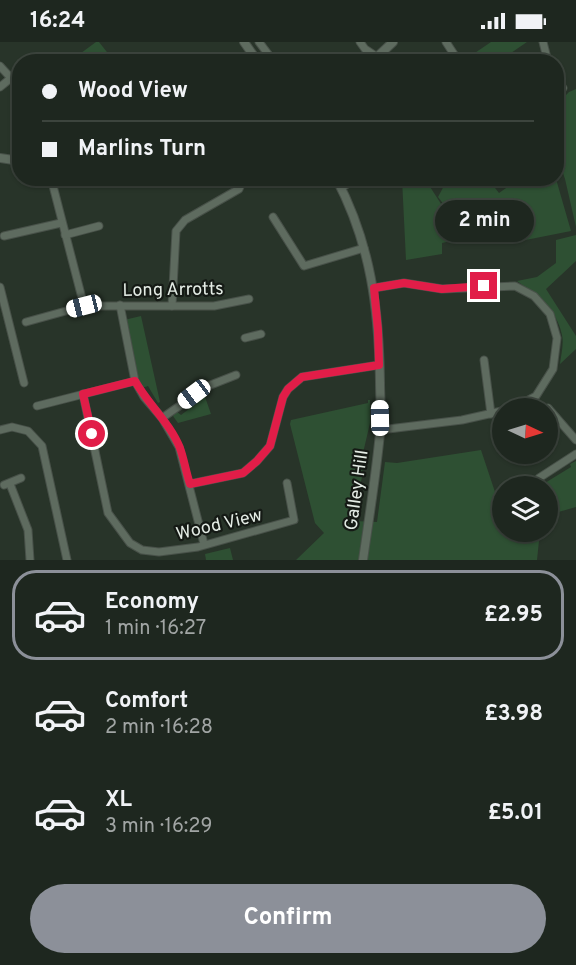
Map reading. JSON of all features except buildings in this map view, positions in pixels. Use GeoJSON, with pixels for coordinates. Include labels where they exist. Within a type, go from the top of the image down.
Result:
{"type":"FeatureCollection","features":[{"type":"Feature","properties":{"kind":"street"},"geometry":{"type":"LineString","coordinates":[[360,42],[370,54]]}},
{"type":"Feature","properties":{"kind":"street"},"geometry":{"type":"LineString","coordinates":[[381,54],[393,42]]}},
{"type":"Feature","properties":{"kind":"street"},"geometry":{"type":"LineString","coordinates":[[0,66],[11,78],[0,87]]}},
{"type":"Feature","properties":{"kind":"street"},"geometry":{"type":"LineString","coordinates":[[53,186],[84,306]]}},
{"type":"Feature","properties":{"kind":"street"},"geometry":{"type":"LineString","coordinates":[[172,306],[176,231],[184,220],[239,189],[240,186]]}},
{"type":"Feature","properties":{"kind":"street","name":"Galley Hill"},"geometry":{"type":"LineString","coordinates":[[341,188],[364,248],[374,288],[378,330],[380,430],[363,560]]}},
{"type":"Feature","properties":{"kind":"street"},"geometry":{"type":"LineString","coordinates":[[273,218],[304,266],[364,248]]}},
{"type":"Feature","properties":{"kind":"street"},"geometry":{"type":"LineString","coordinates":[[4,236],[61,223]]}},
{"type":"Feature","properties":{"kind":"street"},"geometry":{"type":"LineString","coordinates":[[65,235],[99,226]]}},
{"type":"Feature","properties":{"kind":"street"},"geometry":{"type":"LineString","coordinates":[[374,288],[404,283],[442,289],[515,286],[534,296],[550,314],[557,338],[553,369],[536,396],[532,398]]}},
{"type":"Feature","properties":{"kind":"street"},"geometry":{"type":"LineString","coordinates":[[0,287],[24,383]]}},
{"type":"Feature","properties":{"kind":"street","name":"Long Arrotts"},"geometry":{"type":"LineString","coordinates":[[26,321],[84,306],[214,306],[249,299]]}},
{"type":"Feature","properties":{"kind":"street"},"geometry":{"type":"LineString","coordinates":[[120,305],[135,381],[162,418],[179,447],[204,544]]}},
{"type":"Feature","properties":{"kind":"street"},"geometry":{"type":"LineString","coordinates":[[245,338],[261,334]]}},
{"type":"Feature","properties":{"kind":"street"},"geometry":{"type":"LineString","coordinates":[[380,430],[462,420],[491,414],[484,360]]}},
{"type":"Feature","properties":{"kind":"street"},"geometry":{"type":"LineString","coordinates":[[190,484],[243,473],[257,461],[270,446],[283,397],[288,389],[302,377],[379,365]]}},
{"type":"Feature","properties":{"kind":"street"},"geometry":{"type":"LineString","coordinates":[[162,418],[207,386],[236,375]]}},
{"type":"Feature","properties":{"kind":"street"},"geometry":{"type":"LineString","coordinates":[[37,406],[135,381]]}},
{"type":"Feature","properties":{"kind":"street","name":"Wood View"},"geometry":{"type":"LineString","coordinates":[[83,394],[108,513],[130,543],[142,550],[159,552],[198,547],[294,520],[286,483]]}},
{"type":"Feature","properties":{"kind":"street"},"geometry":{"type":"LineString","coordinates":[[558,420],[576,440]]}},
{"type":"Feature","properties":{"kind":"street"},"geometry":{"type":"LineString","coordinates":[[0,430],[12,427],[28,431],[42,446],[67,560]]}},
{"type":"Feature","properties":{"kind":"street"},"geometry":{"type":"LineString","coordinates":[[542,476],[576,454]]}},
{"type":"Feature","properties":{"kind":"street"},"geometry":{"type":"LineString","coordinates":[[21,478],[7,484],[28,530],[30,560]]}},
{"type":"Feature","properties":{"kind":"green space"},"geometry":{"type":"Polygon","coordinates":[[[99,42],[108,54],[80,54],[99,42]]]}},
{"type":"Feature","properties":{"kind":"green space"},"geometry":{"type":"Polygon","coordinates":[[[491,42],[527,42],[509,54],[473,54],[491,42]]]}},
{"type":"Feature","properties":{"kind":"green space"},"geometry":{"type":"Polygon","coordinates":[[[576,89],[576,227],[564,176],[564,97],[576,89]]]}},
{"type":"Feature","properties":{"kind":"green space"},"geometry":{"type":"Polygon","coordinates":[[[402,186],[430,186],[443,207],[468,229],[470,242],[467,237],[442,243],[442,254],[406,260],[402,186]]]}},
{"type":"Feature","properties":{"kind":"green space"},"geometry":{"type":"Polygon","coordinates":[[[444,186],[494,186],[499,193],[509,186],[558,186],[571,231],[505,244],[503,233],[474,236],[474,242],[472,242],[463,222],[438,197],[444,186]]]}},
{"type":"Feature","properties":{"kind":"green space"},"geometry":{"type":"Polygon","coordinates":[[[576,235],[576,261],[546,289],[576,336],[576,349],[560,364],[563,338],[556,318],[545,304],[517,281],[537,277],[556,263],[556,240],[576,235]]]}},
{"type":"Feature","properties":{"kind":"green space"},"geometry":{"type":"Polygon","coordinates":[[[141,316],[160,402],[158,403],[148,386],[142,388],[124,320],[141,316]]]}},
{"type":"Feature","properties":{"kind":"green space"},"geometry":{"type":"Polygon","coordinates":[[[205,397],[211,414],[178,423],[173,416],[177,412],[181,415],[205,397]]]}},
{"type":"Feature","properties":{"kind":"green space"},"geometry":{"type":"Polygon","coordinates":[[[370,400],[370,423],[363,453],[362,477],[354,521],[377,522],[385,462],[397,463],[481,450],[492,483],[492,542],[539,542],[537,560],[296,560],[324,533],[315,523],[290,424],[291,420],[368,403],[370,400]]]}},
{"type":"Feature","properties":{"kind":"green space"},"geometry":{"type":"Polygon","coordinates":[[[576,461],[576,507],[558,512],[556,476],[571,467],[570,464],[576,461]]]}},
{"type":"Feature","properties":{"kind":"green space"},"geometry":{"type":"Polygon","coordinates":[[[230,548],[233,560],[206,560],[205,554],[230,548]]]}},
{"type":"Feature","properties":{"kind":"route"},"geometry":{"type":"LineString","coordinates":[[92,434],[83,394],[135,381],[162,418],[179,447],[190,484],[243,473],[270,446],[280,405],[288,389],[302,377],[379,365],[374,288],[404,283],[442,289],[484,286]]}}]}
